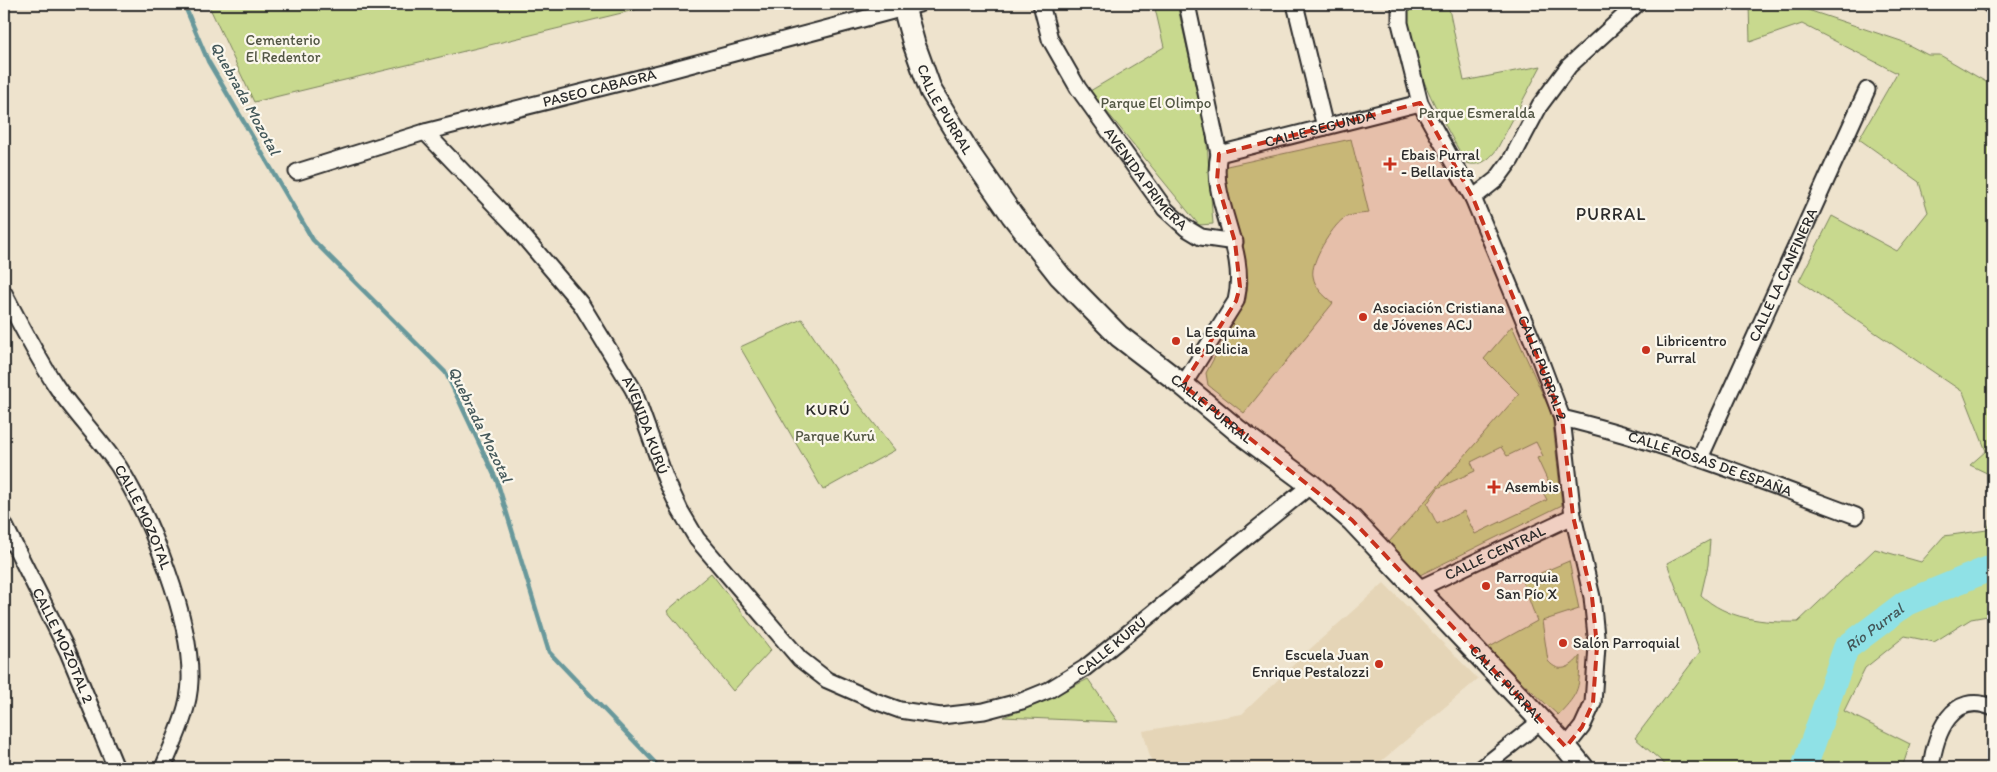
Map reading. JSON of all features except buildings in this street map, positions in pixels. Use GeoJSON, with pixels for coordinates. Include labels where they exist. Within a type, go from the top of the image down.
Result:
{"type":"FeatureCollection","features":[{"type":"Feature","properties":{"kind":"street","name":"AVENIDA PRIMERA"},"geometry":{"type":"LineString","coordinates":[[1041,4],[1050,39],[1078,88],[1165,209],[1186,228],[1201,237],[1235,242]]}},
{"type":"Feature","properties":{"kind":"street"},"geometry":{"type":"LineString","coordinates":[[1183,385],[1236,301],[1240,287],[1235,242],[1217,181],[1216,167],[1219,154],[1186,4]]}},
{"type":"Feature","properties":{"kind":"street"},"geometry":{"type":"LineString","coordinates":[[1295,4],[1324,126]]}},
{"type":"Feature","properties":{"kind":"street","name":"CALLE PURRAL 2"},"geometry":{"type":"LineString","coordinates":[[1400,4],[1400,24],[1420,103],[1472,198],[1536,349],[1562,418],[1573,516],[1592,597],[1598,646],[1593,703],[1582,728],[1566,747]]}},
{"type":"Feature","properties":{"kind":"street"},"geometry":{"type":"LineString","coordinates":[[1472,198],[1497,179],[1511,160],[1540,105],[1569,66],[1636,4]]}},
{"type":"Feature","properties":{"kind":"street","name":"PASEO CABAGRA"},"geometry":{"type":"LineString","coordinates":[[297,172],[425,132],[663,72],[908,5]]}},
{"type":"Feature","properties":{"kind":"street","name":"CALLE PURRAL"},"geometry":{"type":"LineString","coordinates":[[908,5],[914,44],[931,91],[968,152],[1012,215],[1060,276],[1119,336],[1183,385],[1238,431],[1311,484],[1352,520],[1566,747],[1583,768]]}},
{"type":"Feature","properties":{"kind":"street","name":"CALLE LA CANFINERA"},"geometry":{"type":"LineString","coordinates":[[1700,458],[1867,90]]}},
{"type":"Feature","properties":{"kind":"street","name":"CALLE SEGUNDA"},"geometry":{"type":"LineString","coordinates":[[1219,154],[1420,103]]}},
{"type":"Feature","properties":{"kind":"street","name":"AVENIDA KURÚ"},"geometry":{"type":"LineString","coordinates":[[425,132],[513,224],[581,304],[633,389],[666,480],[680,510],[697,539],[800,659],[827,680],[875,701]]}},
{"type":"Feature","properties":{"kind":"street","name":"CALLE MOZOTAL"},"geometry":{"type":"LineString","coordinates":[[4,293],[56,386],[118,466],[146,518],[184,626],[189,654],[190,683],[183,719],[163,768]]}},
{"type":"Feature","properties":{"kind":"street","name":"CALLE ROSAS DE ESPAÑA"},"geometry":{"type":"LineString","coordinates":[[1562,418],[1607,428],[1700,458],[1856,516]]}},
{"type":"Feature","properties":{"kind":"street","name":"CALLE KURÚ"},"geometry":{"type":"LineString","coordinates":[[875,701],[900,710],[941,716],[984,711],[1022,701],[1049,690],[1085,668],[1311,484]]}},
{"type":"Feature","properties":{"kind":"street","name":"CALLE CENTRAL"},"geometry":{"type":"LineString","coordinates":[[1418,589],[1573,516]]}},
{"type":"Feature","properties":{"kind":"street","name":"CALLE MOZOTAL 2"},"geometry":{"type":"LineString","coordinates":[[4,524],[68,652],[116,768]]}},
{"type":"Feature","properties":{"kind":"street"},"geometry":{"type":"LineString","coordinates":[[1931,768],[1940,732],[1951,713],[1965,704],[1981,702],[1993,708]]}},
{"type":"Feature","properties":{"kind":"street"},"geometry":{"type":"LineString","coordinates":[[1482,768],[1541,721]]}},
{"type":"Feature","properties":{"kind":"highlighted area"},"geometry":{"type":"Polygon","coordinates":[[[1420,103],[1473,198],[1562,418],[1573,516],[1592,597],[1597,646],[1593,703],[1582,727],[1566,747],[1352,520],[1183,385],[1236,301],[1240,287],[1235,242],[1217,181],[1219,154],[1420,103]]]}},
{"type":"Feature","properties":{"kind":"shaded area","name":"Escuela Juan Enrique Pestalozzi"},"geometry":{"type":"Polygon","coordinates":[[[1384,583],[1478,679],[1373,768],[1153,768],[1143,731],[1242,714],[1310,649],[1384,583]]]}},
{"type":"Feature","properties":{"kind":"green space","name":"Cementerio El Redentor"},"geometry":{"type":"Polygon","coordinates":[[[208,4],[659,4],[254,102],[208,4]]]}},
{"type":"Feature","properties":{"kind":"green space","name":"Parque El Olimpo"},"geometry":{"type":"Polygon","coordinates":[[[1154,4],[1177,4],[1206,130],[1213,224],[1199,225],[1090,91],[1164,47],[1154,4]]]}},
{"type":"Feature","properties":{"kind":"green space","name":"Parque Esmeralda"},"geometry":{"type":"Polygon","coordinates":[[[1405,4],[1448,4],[1464,81],[1541,66],[1497,149],[1484,162],[1476,164],[1466,163],[1435,106],[1418,66],[1412,46],[1405,4]]]}},
{"type":"Feature","properties":{"kind":"green space"},"geometry":{"type":"Polygon","coordinates":[[[1749,4],[1790,4],[1901,41],[1928,55],[1940,55],[1993,86],[1993,476],[1970,465],[1986,451],[1963,392],[1799,281],[1832,216],[1897,251],[1928,212],[1919,182],[1859,139],[1897,73],[1802,24],[1750,42],[1749,4]]]}},
{"type":"Feature","properties":{"kind":"green space"},"geometry":{"type":"Polygon","coordinates":[[[1351,139],[1369,213],[1346,217],[1338,223],[1328,237],[1318,254],[1313,276],[1320,291],[1333,303],[1244,413],[1208,385],[1206,373],[1246,299],[1248,282],[1221,176],[1223,169],[1227,166],[1351,139]]]}},
{"type":"Feature","properties":{"kind":"green space","name":"Parque Kurú"},"geometry":{"type":"Polygon","coordinates":[[[802,319],[851,394],[895,450],[823,490],[740,347],[802,319]]]}},
{"type":"Feature","properties":{"kind":"green space"},"geometry":{"type":"Polygon","coordinates":[[[1512,326],[1552,415],[1562,505],[1420,575],[1389,542],[1519,394],[1484,359],[1512,326]],[[1536,442],[1507,456],[1501,447],[1471,462],[1475,471],[1438,488],[1427,504],[1437,524],[1464,511],[1475,534],[1547,500],[1542,490],[1550,486],[1537,458],[1543,456],[1536,442]]]}},
{"type":"Feature","properties":{"kind":"green space"},"geometry":{"type":"Polygon","coordinates":[[[1993,516],[1993,615],[1971,619],[1934,642],[1905,636],[1865,668],[1844,711],[1910,744],[1902,768],[1669,768],[1635,738],[1700,652],[1667,563],[1710,540],[1708,565],[1701,595],[1722,609],[1746,618],[1772,622],[1798,622],[1875,549],[1921,562],[1944,536],[1987,530],[1993,516]]]}},
{"type":"Feature","properties":{"kind":"green space"},"geometry":{"type":"Polygon","coordinates":[[[1569,561],[1579,609],[1542,621],[1548,661],[1552,665],[1565,668],[1573,664],[1580,656],[1579,682],[1575,694],[1558,715],[1486,649],[1537,621],[1522,581],[1569,561]]]}},
{"type":"Feature","properties":{"kind":"green space"},"geometry":{"type":"Polygon","coordinates":[[[711,573],[771,650],[733,691],[667,611],[711,573]]]}},
{"type":"Feature","properties":{"kind":"green space"},"geometry":{"type":"Polygon","coordinates":[[[1088,679],[1118,722],[1003,717],[1038,704],[1088,679]]]}},
{"type":"Feature","properties":{"kind":"waterway","name":"Quebrada Mozotal"},"geometry":{"type":"LineString","coordinates":[[184,4],[208,61],[313,240],[446,373],[497,481],[549,652],[660,768]]}},
{"type":"Feature","properties":{"kind":"waterway","name":"Río Purral"},"geometry":{"type":"LineString","coordinates":[[1804,768],[1846,648],[1906,603],[1993,567]]}},
{"type":"Feature","properties":{"kind":"place","name":"Ebais Purral - Bellavista"},"geometry":{"type":"Point","coordinates":[1390,164]}},
{"type":"Feature","properties":{"kind":"place","name":"Asociación Cristiana de Jóvenes ACJ"},"geometry":{"type":"Point","coordinates":[1363,317]}},
{"type":"Feature","properties":{"kind":"place","name":"La Esquina de Delicia"},"geometry":{"type":"Point","coordinates":[1176,341]}},
{"type":"Feature","properties":{"kind":"place","name":"Libricentro Purral"},"geometry":{"type":"Point","coordinates":[1646,350]}},
{"type":"Feature","properties":{"kind":"place","name":"Asembis"},"geometry":{"type":"Point","coordinates":[1494,487]}},
{"type":"Feature","properties":{"kind":"place","name":"Parroquia San Pío X"},"geometry":{"type":"Point","coordinates":[1486,586]}},
{"type":"Feature","properties":{"kind":"place","name":"Salón Parroquial"},"geometry":{"type":"Point","coordinates":[1563,643]}},
{"type":"Feature","properties":{"kind":"place","name":"Escuela Juan Enrique Pestalozzi"},"geometry":{"type":"Point","coordinates":[1379,664]}},
{"type":"Feature","properties":{"kind":"district","name":"PURRAL"},"geometry":{"type":"Point","coordinates":[1611,214]}},
{"type":"Feature","properties":{"kind":"district","name":"KURÚ"},"geometry":{"type":"Point","coordinates":[828,409]}}]}
